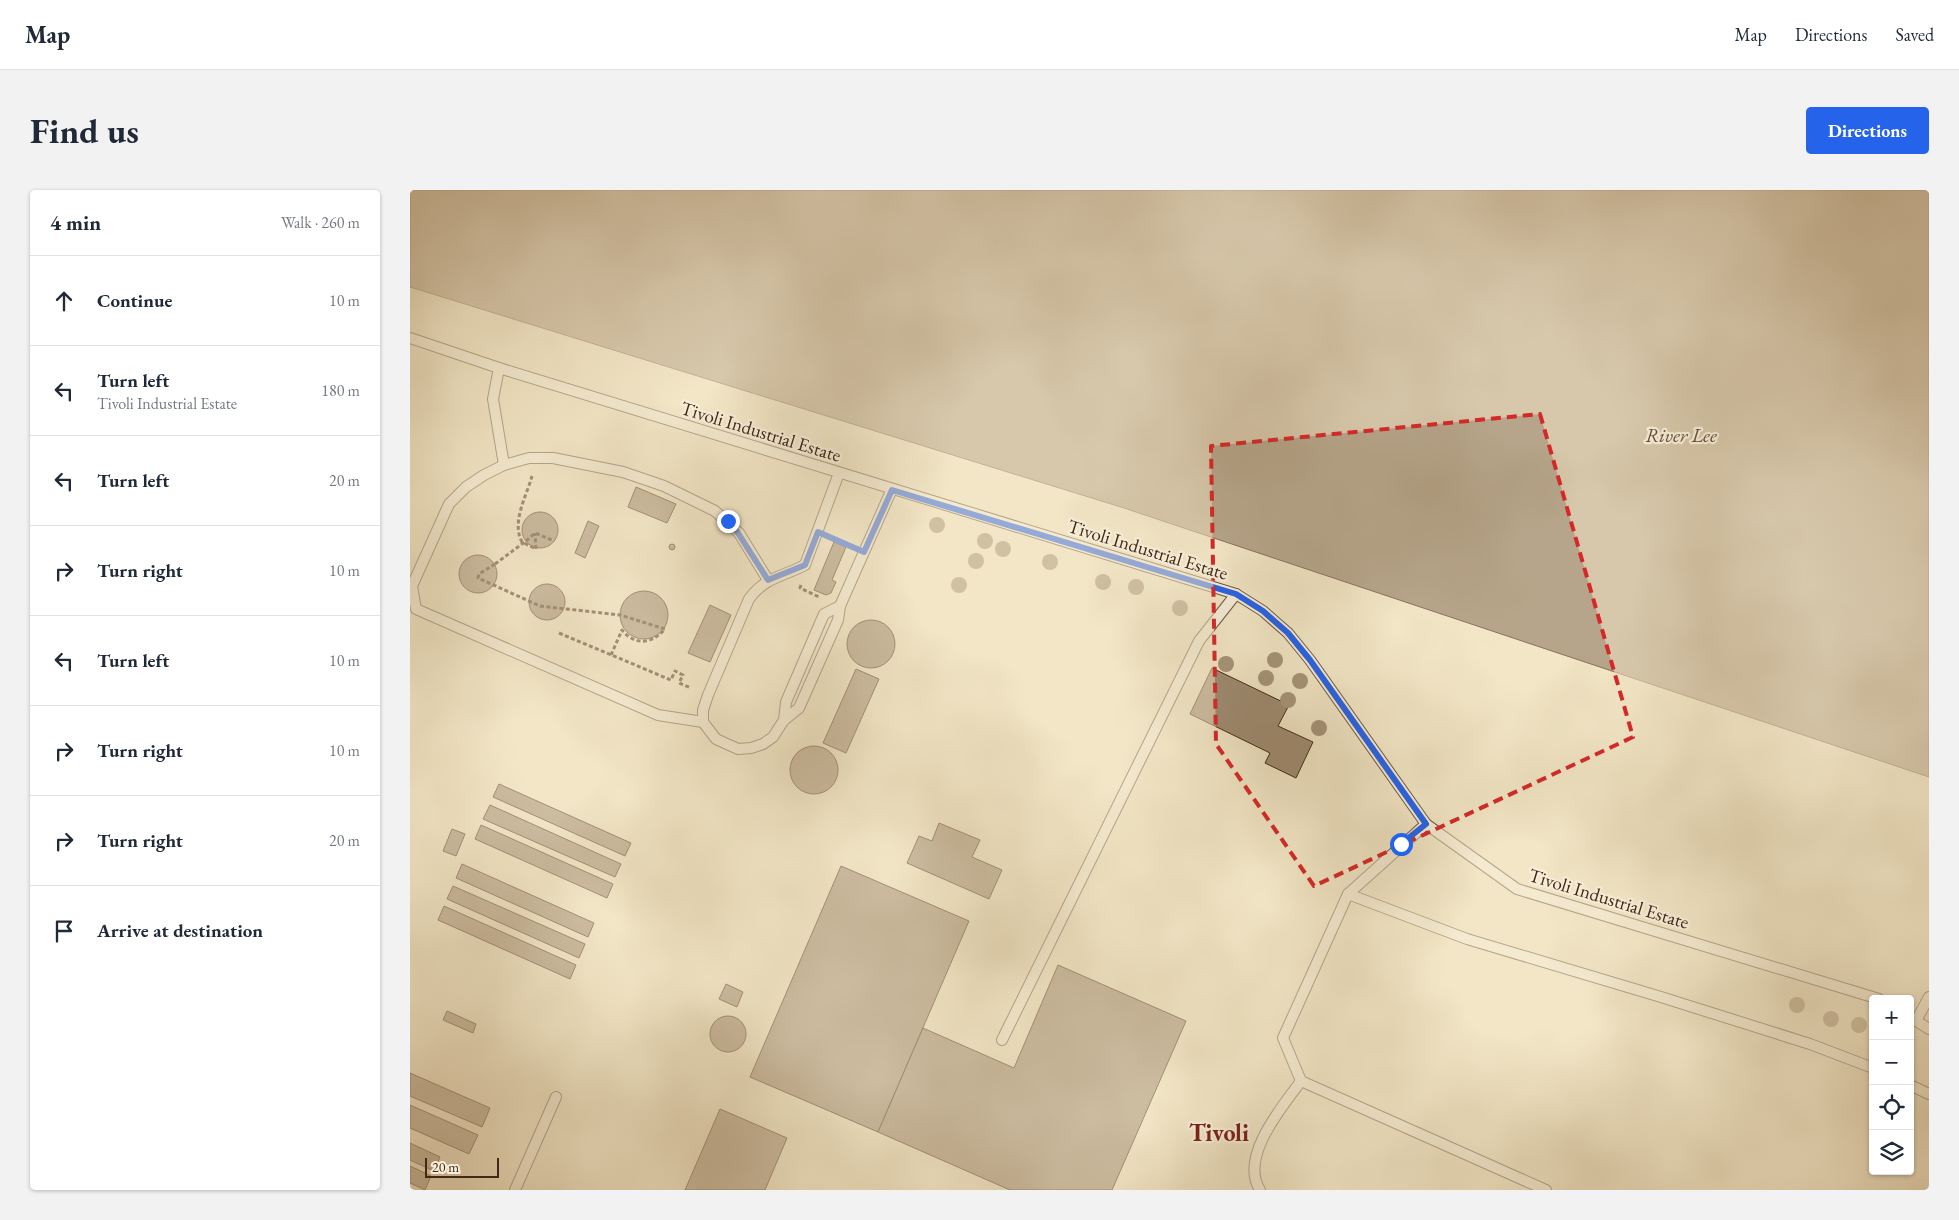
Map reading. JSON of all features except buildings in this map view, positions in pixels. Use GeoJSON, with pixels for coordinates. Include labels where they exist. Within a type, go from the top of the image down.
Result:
{"type":"FeatureCollection","features":[{"type":"Feature","properties":{"kind":"lane","name":"Tivoli Industrial Estate"},"geometry":{"type":"LineString","coordinates":[[410,338],[499,368],[892,490],[1236,594],[1263,611],[1288,633],[1310,660],[1426,824],[1518,889],[1869,996]]}},
{"type":"Feature","properties":{"kind":"lane"},"geometry":{"type":"LineString","coordinates":[[499,368],[493,399],[504,465]]}},
{"type":"Feature","properties":{"kind":"lane"},"geometry":{"type":"LineString","coordinates":[[703,722],[658,715],[416,609],[412,586],[449,504],[466,486],[504,465],[529,458],[554,458],[623,472],[664,486],[715,511],[728,521],[738,533],[768,580]]}},
{"type":"Feature","properties":{"kind":"lane"},"geometry":{"type":"LineString","coordinates":[[839,473],[805,565],[768,580],[757,588],[749,599],[708,695],[703,710],[703,722],[708,731],[725,745],[751,748],[764,744],[773,737],[784,720],[800,708],[838,620],[840,606],[892,490]]}},
{"type":"Feature","properties":{"kind":"lane"},"geometry":{"type":"LineString","coordinates":[[1002,1040],[1199,641],[1236,594]]}},
{"type":"Feature","properties":{"kind":"lane"},"geometry":{"type":"LineString","coordinates":[[784,720],[786,702],[824,614],[840,606]]}},
{"type":"Feature","properties":{"kind":"lane"},"geometry":{"type":"LineString","coordinates":[[1426,824],[1348,894],[1283,1038],[1301,1081],[1546,1190]]}},
{"type":"Feature","properties":{"kind":"lane"},"geometry":{"type":"LineString","coordinates":[[1348,894],[1467,940],[1661,997],[1810,1044],[1869,1066]]}},
{"type":"Feature","properties":{"kind":"lane"},"geometry":{"type":"LineString","coordinates":[[1914,1018],[1929,997]]}},
{"type":"Feature","properties":{"kind":"lane"},"geometry":{"type":"LineString","coordinates":[[1914,1020],[1929,1028]]}},
{"type":"Feature","properties":{"kind":"lane"},"geometry":{"type":"LineString","coordinates":[[1260,1190],[1254,1158],[1271,1123],[1301,1081]]}},
{"type":"Feature","properties":{"kind":"lane"},"geometry":{"type":"LineString","coordinates":[[1914,1087],[1929,1094]]}},
{"type":"Feature","properties":{"kind":"lane"},"geometry":{"type":"LineString","coordinates":[[516,1190],[556,1097]]}},
{"type":"Feature","properties":{"kind":"path"},"geometry":{"type":"LineString","coordinates":[[533,477],[524,495],[519,536],[526,546],[536,548],[536,533]]}},
{"type":"Feature","properties":{"kind":"path"},"geometry":{"type":"LineString","coordinates":[[818,532],[864,552]]}},
{"type":"Feature","properties":{"kind":"path"},"geometry":{"type":"LineString","coordinates":[[536,533],[552,540]]}},
{"type":"Feature","properties":{"kind":"path"},"geometry":{"type":"LineString","coordinates":[[536,533],[479,574],[478,578],[540,606],[620,615],[665,629],[659,636],[642,642],[631,638],[622,630],[612,655]]}},
{"type":"Feature","properties":{"kind":"path"},"geometry":{"type":"LineString","coordinates":[[805,565],[800,588],[840,606]]}},
{"type":"Feature","properties":{"kind":"path"},"geometry":{"type":"LineString","coordinates":[[559,633],[671,680],[675,671],[683,675],[680,683]]}},
{"type":"Feature","properties":{"kind":"highlighted area"},"geometry":{"type":"Polygon","coordinates":[[[1540,414],[1633,737],[1314,886],[1216,744],[1211,446],[1540,414]]]}},
{"type":"Feature","properties":{"kind":"water","name":"River Lee"},"geometry":{"type":"Polygon","coordinates":[[[410,190],[1929,190],[1929,777],[1124,508],[410,287],[410,190]]]}},
{"type":"Feature","properties":{"kind":"district","name":"Tivoli"},"geometry":{"type":"Point","coordinates":[1219,1133]}},
{"type":"Feature","properties":{"kind":"route"},"geometry":{"type":"LineString","coordinates":[[728,521],[738,533],[768,580],[805,565],[818,532],[864,552],[892,490],[1236,594],[1263,611],[1288,633],[1310,660],[1426,824],[1401,844]]}}]}
